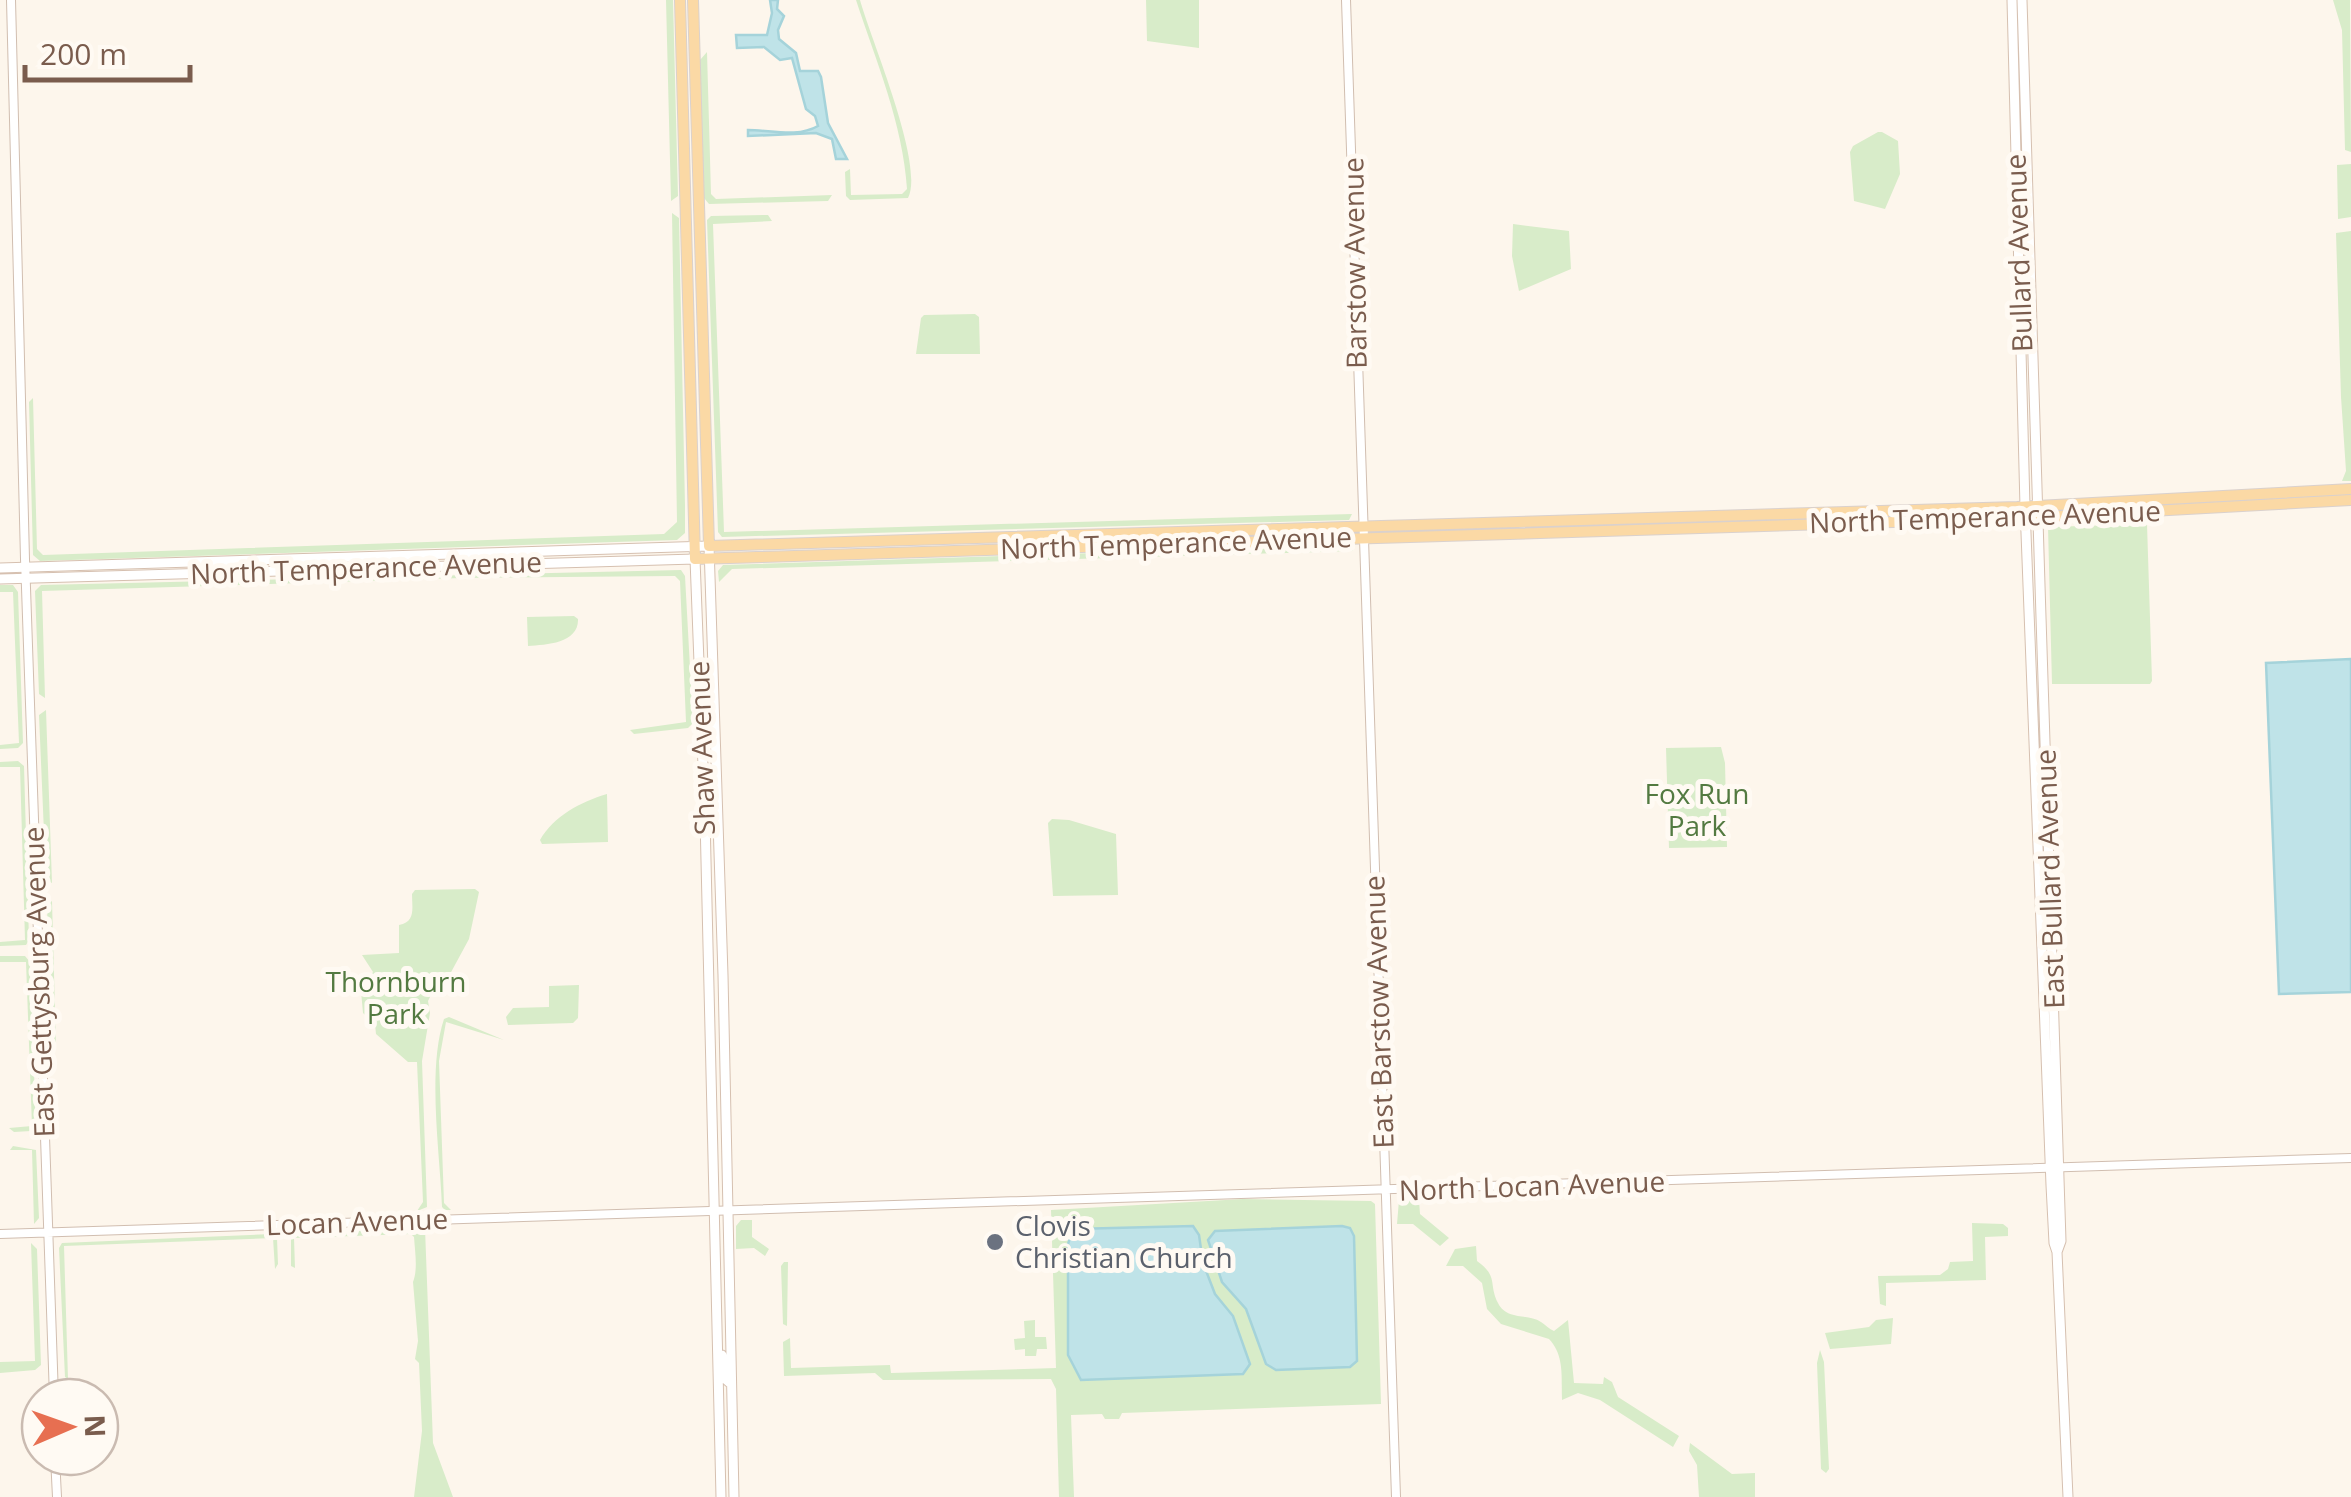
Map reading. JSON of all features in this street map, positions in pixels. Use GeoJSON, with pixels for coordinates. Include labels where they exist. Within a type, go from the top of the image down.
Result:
{"type":"FeatureCollection","features":[{"type":"Feature","properties":{"kind":"main road","name":"Shaw Avenue"},"geometry":{"type":"LineString","coordinates":[[680,0],[694,546],[706,818],[721,1497]]}},
{"type":"Feature","properties":{"kind":"main road","name":"Shaw Avenue"},"geometry":{"type":"LineString","coordinates":[[693,0],[734,1497]]}},
{"type":"Feature","properties":{"kind":"main road","name":"Bullard Avenue"},"geometry":{"type":"LineString","coordinates":[[2012,0],[2030,512]]}},
{"type":"Feature","properties":{"kind":"main road","name":"Bullard Avenue"},"geometry":{"type":"LineString","coordinates":[[2022,0],[2032,372],[2030,512]]}},
{"type":"Feature","properties":{"kind":"main road"},"geometry":{"type":"LineString","coordinates":[[683,128],[690,156],[691,203],[698,211]]}},
{"type":"Feature","properties":{"kind":"main road"},"geometry":{"type":"LineString","coordinates":[[685,207],[692,218],[701,290]]}},
{"type":"Feature","properties":{"kind":"main road"},"geometry":{"type":"LineString","coordinates":[[2021,337],[2026,346],[2027,367],[2032,372]]}},
{"type":"Feature","properties":{"kind":"main road","name":"North Temperance Avenue"},"geometry":{"type":"LineString","coordinates":[[2030,512],[2351,489]]}},
{"type":"Feature","properties":{"kind":"main road","name":"North Temperance Avenue"},"geometry":{"type":"LineString","coordinates":[[0,578],[25,572],[694,546],[1362,532],[2351,500]]}},
{"type":"Feature","properties":{"kind":"main road","name":"East Bullard Avenue"},"geometry":{"type":"LineString","coordinates":[[2030,512],[2068,1497]]}},
{"type":"Feature","properties":{"kind":"main road","name":"North Temperance Avenue"},"geometry":{"type":"LineString","coordinates":[[0,568],[25,572],[709,559],[1362,532]]}},
{"type":"Feature","properties":{"kind":"main road"},"geometry":{"type":"LineString","coordinates":[[702,732],[708,740],[710,785],[716,802]]}},
{"type":"Feature","properties":{"kind":"main road"},"geometry":{"type":"LineString","coordinates":[[706,818],[712,877],[719,887]]}},
{"type":"Feature","properties":{"kind":"main road"},"geometry":{"type":"LineString","coordinates":[[714,1307],[723,1378],[730,1384]]}},
{"type":"Feature","properties":{"kind":"street","name":"East Gettysburg Avenue"},"geometry":{"type":"LineString","coordinates":[[11,0],[25,572],[53,1377]]}},
{"type":"Feature","properties":{"kind":"street","name":"Barstow Avenue"},"geometry":{"type":"LineString","coordinates":[[1346,0],[1362,532]]}},
{"type":"Feature","properties":{"kind":"street","name":"East Barstow Avenue"},"geometry":{"type":"LineString","coordinates":[[1362,532],[1396,1497]]}},
{"type":"Feature","properties":{"kind":"street","name":"North Locan Avenue"},"geometry":{"type":"LineString","coordinates":[[713,1210],[2351,1158]]}},
{"type":"Feature","properties":{"kind":"street","name":"Locan Avenue"},"geometry":{"type":"LineString","coordinates":[[0,1234],[713,1210]]}},
{"type":"Feature","properties":{"kind":"green space"},"geometry":{"type":"Polygon","coordinates":[[[666,0],[673,0],[678,196],[671,201],[666,0]]]}},
{"type":"Feature","properties":{"kind":"green space"},"geometry":{"type":"Polygon","coordinates":[[[856,0],[860,0],[903,131],[911,182],[908,198],[850,200],[846,196],[845,172],[850,169],[851,195],[902,194],[907,189],[894,117],[856,0]]]}},
{"type":"Feature","properties":{"kind":"green space"},"geometry":{"type":"Polygon","coordinates":[[[1146,0],[1199,0],[1199,48],[1147,41],[1146,0]]]}},
{"type":"Feature","properties":{"kind":"green space"},"geometry":{"type":"Polygon","coordinates":[[[2333,0],[2350,0],[2351,152],[2345,150],[2342,30],[2333,0]]]}},
{"type":"Feature","properties":{"kind":"green space"},"geometry":{"type":"Polygon","coordinates":[[[707,52],[711,194],[716,199],[832,195],[828,201],[709,204],[704,198],[700,60],[707,52]]]}},
{"type":"Feature","properties":{"kind":"green space"},"geometry":{"type":"Polygon","coordinates":[[[1878,132],[1898,141],[1900,174],[1885,209],[1854,201],[1850,152],[1853,146],[1878,132]]]}},
{"type":"Feature","properties":{"kind":"green space"},"geometry":{"type":"Polygon","coordinates":[[[2351,164],[2351,217],[2338,219],[2337,165],[2351,164]]]}},
{"type":"Feature","properties":{"kind":"green space"},"geometry":{"type":"Polygon","coordinates":[[[672,213],[679,218],[685,506],[685,533],[677,540],[40,561],[33,555],[29,402],[33,398],[37,549],[43,555],[664,534],[677,522],[672,213]]]}},
{"type":"Feature","properties":{"kind":"green space"},"geometry":{"type":"Polygon","coordinates":[[[768,215],[772,221],[713,224],[724,532],[1352,514],[1349,520],[722,537],[718,532],[707,220],[711,216],[768,215]]]}},
{"type":"Feature","properties":{"kind":"green space"},"geometry":{"type":"Polygon","coordinates":[[[1513,224],[1569,231],[1571,269],[1519,291],[1512,256],[1513,224]]]}},
{"type":"Feature","properties":{"kind":"green space"},"geometry":{"type":"Polygon","coordinates":[[[2351,231],[2351,481],[2342,481],[2346,471],[2336,233],[2351,231]]]}},
{"type":"Feature","properties":{"kind":"green space"},"geometry":{"type":"Polygon","coordinates":[[[924,315],[979,317],[980,354],[916,354],[924,315]]]}},
{"type":"Feature","properties":{"kind":"green space"},"geometry":{"type":"Polygon","coordinates":[[[2147,524],[2152,681],[2052,684],[2048,527],[2147,524]]]}},
{"type":"Feature","properties":{"kind":"green space"},"geometry":{"type":"Polygon","coordinates":[[[1348,545],[1353,551],[732,569],[719,582],[718,571],[723,565],[1348,545]]]}},
{"type":"Feature","properties":{"kind":"green space"},"geometry":{"type":"Polygon","coordinates":[[[681,570],[685,576],[693,723],[688,728],[634,734],[630,730],[686,722],[680,581],[675,576],[462,578],[42,591],[45,698],[39,694],[35,591],[41,585],[681,570]]]}},
{"type":"Feature","properties":{"kind":"green space"},"geometry":{"type":"Polygon","coordinates":[[[0,585],[13,585],[18,592],[23,743],[18,748],[0,749],[0,745],[19,743],[13,592],[0,592],[0,585]]]}},
{"type":"Feature","properties":{"kind":"green space"},"geometry":{"type":"Polygon","coordinates":[[[527,617],[578,619],[577,627],[568,638],[528,646],[527,617]]]}},
{"type":"Feature","properties":{"kind":"green space"},"geometry":{"type":"Polygon","coordinates":[[[46,710],[52,883],[46,880],[39,715],[46,710]]]}},
{"type":"Feature","properties":{"kind":"green space","name":"Fox Run Park"},"geometry":{"type":"Polygon","coordinates":[[[1721,747],[1725,763],[1727,847],[1669,848],[1666,748],[1721,747]]]}},
{"type":"Feature","properties":{"kind":"green space"},"geometry":{"type":"Polygon","coordinates":[[[18,761],[24,766],[29,940],[26,945],[0,946],[0,942],[25,940],[20,767],[0,767],[0,762],[18,761]]]}},
{"type":"Feature","properties":{"kind":"green space"},"geometry":{"type":"Polygon","coordinates":[[[607,794],[608,842],[542,844],[540,840],[546,831],[560,817],[607,794]]]}},
{"type":"Feature","properties":{"kind":"green space"},"geometry":{"type":"Polygon","coordinates":[[[1052,819],[1116,834],[1118,895],[1053,896],[1048,823],[1052,819]]]}},
{"type":"Feature","properties":{"kind":"green space","name":"Thornburn Park"},"geometry":{"type":"Polygon","coordinates":[[[415,890],[479,892],[469,939],[443,987],[432,993],[428,1001],[430,1013],[422,1061],[427,1207],[417,1211],[423,1202],[417,1062],[408,1062],[376,1034],[375,1024],[363,1013],[361,991],[373,972],[362,955],[399,953],[399,925],[411,918],[415,890]]]}},
{"type":"Feature","properties":{"kind":"green space"},"geometry":{"type":"Polygon","coordinates":[[[52,901],[56,1047],[51,1047],[47,905],[52,901]]]}},
{"type":"Feature","properties":{"kind":"green space"},"geometry":{"type":"Polygon","coordinates":[[[0,956],[25,956],[30,962],[36,1126],[31,1131],[14,1132],[9,1128],[32,1126],[26,962],[0,962],[0,956]]]}},
{"type":"Feature","properties":{"kind":"green space"},"geometry":{"type":"Polygon","coordinates":[[[579,985],[578,1018],[573,1023],[508,1025],[506,1017],[513,1008],[549,1007],[549,986],[579,985]]]}},
{"type":"Feature","properties":{"kind":"green space"},"geometry":{"type":"Polygon","coordinates":[[[449,1017],[504,1040],[446,1022],[439,1061],[444,1203],[451,1210],[445,1210],[442,1207],[435,1087],[439,1040],[444,1019],[449,1017]]]}},
{"type":"Feature","properties":{"kind":"green space"},"geometry":{"type":"Polygon","coordinates":[[[13,1146],[36,1150],[39,1218],[34,1224],[32,1150],[10,1150],[13,1146]]]}},
{"type":"Feature","properties":{"kind":"green space"},"geometry":{"type":"Polygon","coordinates":[[[1243,1199],[1375,1204],[1381,1404],[1122,1413],[1119,1419],[1105,1419],[1102,1414],[1071,1415],[1074,1497],[1059,1497],[1056,1389],[1051,1379],[883,1380],[875,1373],[784,1376],[783,1342],[790,1338],[791,1368],[890,1365],[891,1373],[1056,1368],[1051,1210],[1243,1199]]]}},
{"type":"Feature","properties":{"kind":"green space"},"geometry":{"type":"Polygon","coordinates":[[[1399,1200],[1419,1200],[1420,1214],[1449,1238],[1440,1246],[1413,1224],[1397,1224],[1399,1200]]]}},
{"type":"Feature","properties":{"kind":"green space"},"geometry":{"type":"Polygon","coordinates":[[[741,1220],[752,1220],[752,1237],[769,1249],[765,1256],[754,1248],[736,1249],[736,1226],[741,1220]]]}},
{"type":"Feature","properties":{"kind":"green space"},"geometry":{"type":"Polygon","coordinates":[[[1972,1223],[2003,1224],[2008,1228],[2008,1236],[1985,1237],[1986,1280],[1886,1283],[1886,1306],[1880,1304],[1878,1276],[1940,1275],[1950,1262],[1973,1261],[1972,1223]]]}},
{"type":"Feature","properties":{"kind":"green space"},"geometry":{"type":"Polygon","coordinates":[[[425,1228],[433,1443],[453,1497],[414,1497],[422,1431],[419,1363],[415,1359],[418,1341],[414,1237],[411,1234],[294,1238],[295,1268],[291,1266],[294,1233],[425,1228]]]}},
{"type":"Feature","properties":{"kind":"green space"},"geometry":{"type":"Polygon","coordinates":[[[272,1234],[277,1238],[278,1264],[275,1269],[273,1238],[64,1246],[65,1377],[59,1248],[62,1243],[272,1234]]]}},
{"type":"Feature","properties":{"kind":"green space"},"geometry":{"type":"Polygon","coordinates":[[[31,1243],[37,1249],[41,1365],[35,1370],[0,1373],[0,1362],[35,1361],[31,1243]]]}},
{"type":"Feature","properties":{"kind":"green space"},"geometry":{"type":"Polygon","coordinates":[[[1476,1246],[1477,1261],[1491,1276],[1502,1309],[1536,1319],[1554,1331],[1568,1320],[1574,1383],[1603,1384],[1604,1377],[1612,1382],[1618,1397],[1679,1436],[1673,1447],[1600,1400],[1578,1393],[1562,1400],[1560,1360],[1549,1339],[1501,1324],[1487,1309],[1482,1283],[1463,1266],[1446,1266],[1455,1249],[1476,1246]]]}},
{"type":"Feature","properties":{"kind":"green space"},"geometry":{"type":"Polygon","coordinates":[[[784,1262],[788,1262],[787,1326],[783,1324],[784,1262]]]}},
{"type":"Feature","properties":{"kind":"green space"},"geometry":{"type":"Polygon","coordinates":[[[1893,1318],[1891,1344],[1830,1349],[1825,1333],[1869,1327],[1876,1320],[1893,1318]]]}},
{"type":"Feature","properties":{"kind":"green space"},"geometry":{"type":"Polygon","coordinates":[[[1035,1320],[1035,1337],[1046,1337],[1047,1349],[1037,1349],[1036,1356],[1025,1356],[1025,1349],[1015,1350],[1014,1339],[1025,1338],[1024,1321],[1035,1320]]]}},
{"type":"Feature","properties":{"kind":"green space"},"geometry":{"type":"Polygon","coordinates":[[[1820,1350],[1824,1362],[1829,1469],[1826,1473],[1821,1469],[1817,1363],[1820,1350]]]}},
{"type":"Feature","properties":{"kind":"green space"},"geometry":{"type":"Polygon","coordinates":[[[1690,1443],[1732,1474],[1755,1473],[1755,1497],[1699,1497],[1697,1465],[1689,1451],[1690,1443]]]}},
{"type":"Feature","properties":{"kind":"water"},"geometry":{"type":"Polygon","coordinates":[[[770,0],[778,0],[777,9],[784,16],[779,39],[796,53],[800,71],[818,71],[821,77],[828,123],[847,159],[836,159],[832,139],[816,133],[748,136],[748,130],[793,133],[818,126],[815,116],[806,109],[792,58],[780,60],[764,47],[737,48],[736,35],[767,35],[772,13],[770,0]]]}},
{"type":"Feature","properties":{"kind":"water"},"geometry":{"type":"Polygon","coordinates":[[[2351,659],[2351,992],[2279,994],[2266,663],[2351,659]]]}},
{"type":"Feature","properties":{"kind":"water"},"geometry":{"type":"Polygon","coordinates":[[[1193,1226],[1215,1294],[1233,1316],[1250,1364],[1243,1374],[1081,1380],[1068,1355],[1068,1244],[1073,1229],[1193,1226]]]}},
{"type":"Feature","properties":{"kind":"water"},"geometry":{"type":"Polygon","coordinates":[[[1350,1228],[1354,1236],[1357,1361],[1350,1367],[1276,1370],[1266,1364],[1246,1309],[1222,1282],[1208,1240],[1215,1231],[1350,1228]]]}},
{"type":"Feature","properties":{"kind":"place","name":"Clovis Christian Church"},"geometry":{"type":"Point","coordinates":[995,1242]}}]}
